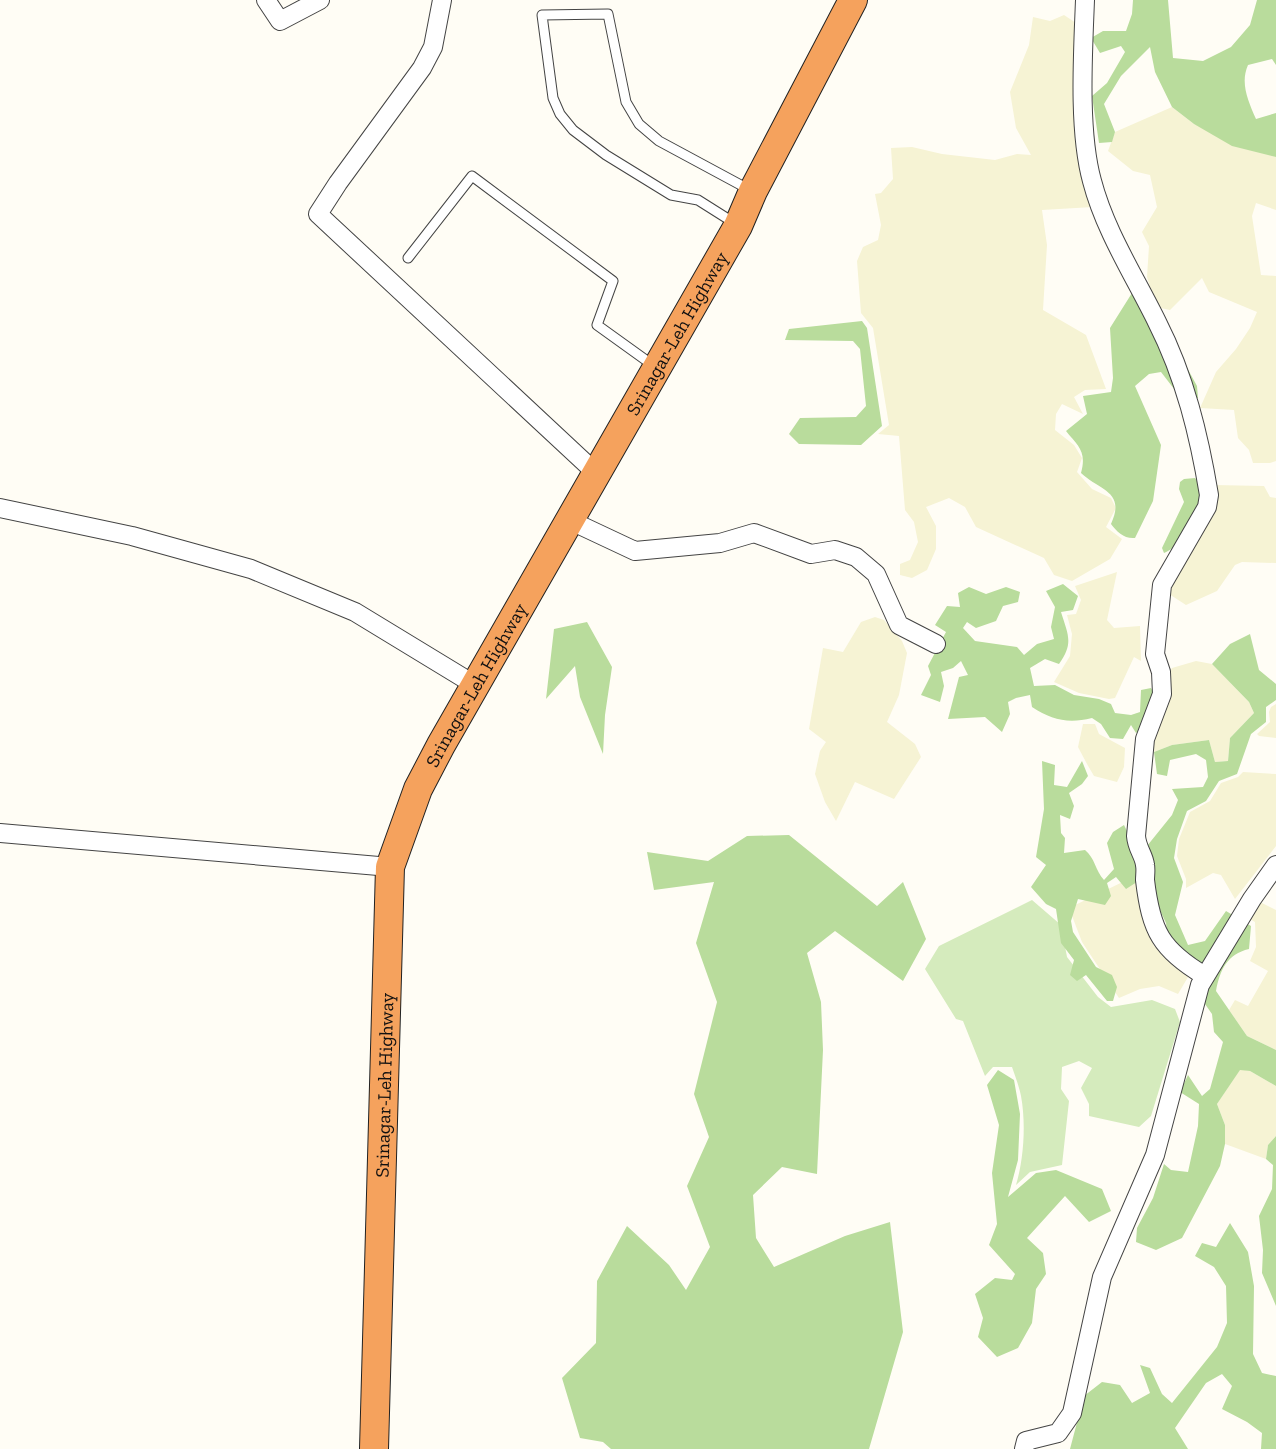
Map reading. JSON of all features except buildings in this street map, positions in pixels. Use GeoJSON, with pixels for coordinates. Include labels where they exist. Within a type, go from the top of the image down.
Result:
{"type":"FeatureCollection","features":[{"type":"Feature","properties":{"kind":"highway","name":"Srinagar-Leh Highway"},"geometry":{"type":"LineString","coordinates":[[374,1449],[390,867],[418,789],[475,685],[738,226],[753,191],[853,0]]}},
{"type":"Feature","properties":{"kind":"street"},"geometry":{"type":"LineString","coordinates":[[266,0],[280,20],[320,0]]}},
{"type":"Feature","properties":{"kind":"street"},"geometry":{"type":"LineString","coordinates":[[442,0],[433,47],[422,68],[338,183],[318,214],[596,473]]}},
{"type":"Feature","properties":{"kind":"street"},"geometry":{"type":"LineString","coordinates":[[1085,0],[1083,54],[1085,122],[1088,161],[1092,182],[1112,231],[1158,322],[1181,376],[1197,427],[1208,495],[1207,506],[1162,585],[1155,654],[1161,672],[1162,694],[1145,739],[1136,836],[1137,848],[1145,863],[1149,906],[1158,935],[1170,951],[1184,963],[1206,976]]}},
{"type":"Feature","properties":{"kind":"street"},"geometry":{"type":"LineString","coordinates":[[0,508],[132,536],[251,569],[355,612],[475,685]]}},
{"type":"Feature","properties":{"kind":"street"},"geometry":{"type":"LineString","coordinates":[[569,520],[635,551],[720,543],[754,533],[812,554],[835,550],[856,557],[876,574],[899,625],[936,644]]}},
{"type":"Feature","properties":{"kind":"street"},"geometry":{"type":"LineString","coordinates":[[0,832],[390,867]]}},
{"type":"Feature","properties":{"kind":"street"},"geometry":{"type":"LineString","coordinates":[[1024,1449],[1026,1441],[1058,1433],[1072,1413],[1102,1277],[1155,1155],[1200,985],[1252,899],[1276,865]]}},
{"type":"Feature","properties":{"kind":"lane"},"geometry":{"type":"LineString","coordinates":[[738,226],[698,200],[671,195],[606,155],[573,130],[560,114],[553,98],[542,15],[608,14],[626,102],[639,124],[659,141],[753,191]]}},
{"type":"Feature","properties":{"kind":"lane"},"geometry":{"type":"LineString","coordinates":[[408,258],[472,176],[613,281],[597,325],[656,368]]}},
{"type":"Feature","properties":{"kind":"shaded area"},"geometry":{"type":"Polygon","coordinates":[[[1064,15],[1076,23],[1093,207],[1042,210],[1047,245],[1043,310],[1086,335],[1106,389],[1085,390],[1074,397],[1083,414],[1062,404],[1056,414],[1055,430],[1074,445],[1082,458],[1077,472],[1092,489],[1111,498],[1116,508],[1106,527],[1122,539],[1110,559],[1072,581],[1054,575],[1044,558],[976,527],[965,507],[949,498],[926,507],[936,526],[936,549],[927,570],[912,578],[900,575],[900,564],[910,560],[918,542],[914,522],[905,510],[899,436],[878,434],[889,425],[873,328],[861,313],[857,261],[863,247],[878,240],[881,225],[875,194],[881,193],[893,179],[891,148],[912,147],[942,154],[995,160],[1017,154],[1031,155],[1016,128],[1010,92],[1029,45],[1033,17],[1050,21],[1064,15]]]}},
{"type":"Feature","properties":{"kind":"shaded area"},"geometry":{"type":"Polygon","coordinates":[[[1172,107],[1194,124],[1276,157],[1276,210],[1256,203],[1252,216],[1261,275],[1276,276],[1276,461],[1270,463],[1253,463],[1249,450],[1238,438],[1234,410],[1200,408],[1216,372],[1236,349],[1250,328],[1257,312],[1209,292],[1202,278],[1170,310],[1156,307],[1147,277],[1149,246],[1142,232],[1157,207],[1150,175],[1133,171],[1108,151],[1115,132],[1172,107]]]}},
{"type":"Feature","properties":{"kind":"shaded area"},"geometry":{"type":"Polygon","coordinates":[[[1214,485],[1264,486],[1270,497],[1276,498],[1276,563],[1242,562],[1235,565],[1217,591],[1186,605],[1169,594],[1168,584],[1214,485]]]}},
{"type":"Feature","properties":{"kind":"shaded area"},"geometry":{"type":"Polygon","coordinates":[[[1117,572],[1107,620],[1114,628],[1140,626],[1141,661],[1134,657],[1115,698],[1109,699],[1079,693],[1054,682],[1070,656],[1072,634],[1067,615],[1076,614],[1081,600],[1075,586],[1117,572]]]}},
{"type":"Feature","properties":{"kind":"shaded area"},"geometry":{"type":"Polygon","coordinates":[[[875,617],[884,620],[902,641],[907,653],[899,695],[887,722],[915,744],[921,757],[894,799],[855,782],[836,821],[825,802],[815,774],[820,751],[826,742],[809,729],[823,648],[843,652],[861,622],[875,617]]]}},
{"type":"Feature","properties":{"kind":"shaded area"},"geometry":{"type":"Polygon","coordinates":[[[1196,661],[1212,664],[1249,702],[1254,713],[1230,738],[1228,761],[1215,762],[1209,740],[1172,745],[1154,752],[1151,739],[1170,698],[1168,675],[1172,668],[1196,661]]]}},
{"type":"Feature","properties":{"kind":"shaded area"},"geometry":{"type":"Polygon","coordinates":[[[1276,704],[1276,738],[1259,736],[1257,734],[1270,722],[1269,712],[1271,707],[1276,704]]]}},
{"type":"Feature","properties":{"kind":"shaded area"},"geometry":{"type":"Polygon","coordinates":[[[1083,724],[1095,724],[1099,734],[1125,748],[1124,767],[1117,782],[1094,776],[1078,747],[1083,724]]]}},
{"type":"Feature","properties":{"kind":"shaded area"},"geometry":{"type":"Polygon","coordinates":[[[1243,772],[1276,774],[1276,846],[1235,899],[1221,875],[1213,873],[1186,888],[1186,879],[1177,856],[1179,839],[1190,812],[1210,801],[1221,783],[1238,777],[1243,772]]]}},
{"type":"Feature","properties":{"kind":"shaded area"},"geometry":{"type":"Polygon","coordinates":[[[1135,876],[1142,914],[1154,946],[1188,977],[1178,994],[1159,986],[1140,989],[1119,998],[1082,942],[1069,908],[1135,876]]]}},
{"type":"Feature","properties":{"kind":"shaded area"},"geometry":{"type":"Polygon","coordinates":[[[1260,902],[1276,910],[1276,1050],[1247,1036],[1229,1010],[1235,1000],[1248,1006],[1268,971],[1250,961],[1256,947],[1255,922],[1248,918],[1260,902]]]}},
{"type":"Feature","properties":{"kind":"shaded area"},"geometry":{"type":"Polygon","coordinates":[[[1240,1069],[1250,1071],[1276,1086],[1276,1136],[1268,1145],[1266,1159],[1225,1144],[1225,1125],[1217,1104],[1240,1069]]]}},
{"type":"Feature","properties":{"kind":"green space"},"geometry":{"type":"Polygon","coordinates":[[[1133,0],[1168,0],[1173,58],[1203,61],[1231,47],[1250,25],[1257,0],[1276,0],[1276,65],[1272,59],[1248,65],[1245,85],[1256,119],[1276,113],[1276,157],[1232,146],[1194,124],[1172,107],[1155,72],[1150,47],[1121,76],[1104,104],[1115,132],[1112,142],[1099,143],[1092,96],[1107,83],[1125,52],[1121,46],[1100,53],[1091,38],[1103,31],[1126,31],[1132,14],[1133,0]]]}},
{"type":"Feature","properties":{"kind":"green space"},"geometry":{"type":"Polygon","coordinates":[[[1144,289],[1197,386],[1198,398],[1181,398],[1161,372],[1149,374],[1135,386],[1161,445],[1153,501],[1135,538],[1131,538],[1121,534],[1111,524],[1115,513],[1113,498],[1103,488],[1081,473],[1083,465],[1082,454],[1078,445],[1066,431],[1087,414],[1083,396],[1111,392],[1113,378],[1110,328],[1132,293],[1144,289]]]}},
{"type":"Feature","properties":{"kind":"green space"},"geometry":{"type":"Polygon","coordinates":[[[862,321],[867,328],[882,426],[861,445],[799,444],[789,434],[800,418],[856,417],[866,406],[860,349],[853,341],[785,340],[789,329],[862,321]]]}},
{"type":"Feature","properties":{"kind":"green space"},"geometry":{"type":"Polygon","coordinates":[[[1195,478],[1199,486],[1200,496],[1193,520],[1179,541],[1164,553],[1162,548],[1184,502],[1179,489],[1180,482],[1184,479],[1195,478]]]}},
{"type":"Feature","properties":{"kind":"green space"},"geometry":{"type":"Polygon","coordinates":[[[1063,584],[1078,596],[1073,610],[1061,612],[1068,639],[1067,650],[1059,664],[1045,659],[1030,668],[1034,686],[1055,685],[1074,695],[1099,699],[1111,704],[1115,713],[1131,715],[1140,712],[1141,690],[1151,688],[1156,697],[1151,712],[1146,711],[1146,725],[1136,733],[1131,725],[1123,739],[1110,738],[1101,724],[1092,718],[1068,721],[1053,718],[1032,707],[1030,695],[1008,702],[1010,714],[1002,732],[985,717],[948,719],[959,677],[968,675],[961,661],[953,668],[941,672],[944,686],[940,702],[921,695],[931,675],[928,666],[946,632],[935,625],[947,606],[960,607],[958,593],[969,587],[986,594],[1006,587],[1020,592],[1018,602],[1003,606],[996,621],[976,628],[967,622],[963,628],[975,641],[1017,647],[1024,655],[1037,644],[1054,639],[1051,627],[1055,607],[1046,591],[1063,584]]]}},
{"type":"Feature","properties":{"kind":"green space"},"geometry":{"type":"Polygon","coordinates":[[[587,622],[612,667],[605,715],[603,754],[580,697],[575,666],[546,699],[554,629],[587,622]]]}},
{"type":"Feature","properties":{"kind":"green space"},"geometry":{"type":"Polygon","coordinates":[[[1250,634],[1259,670],[1276,684],[1276,700],[1266,707],[1266,722],[1251,734],[1237,774],[1219,781],[1206,801],[1187,811],[1177,839],[1174,858],[1183,882],[1175,915],[1188,945],[1205,941],[1226,911],[1251,926],[1249,949],[1241,951],[1226,964],[1222,970],[1216,991],[1247,1036],[1276,1050],[1276,1086],[1250,1071],[1240,1070],[1217,1104],[1225,1125],[1225,1144],[1220,1166],[1182,1238],[1156,1250],[1136,1242],[1137,1228],[1153,1198],[1164,1164],[1171,1170],[1188,1172],[1198,1126],[1199,1104],[1180,1092],[1188,1075],[1202,1096],[1210,1089],[1223,1042],[1214,1032],[1212,1014],[1200,997],[1204,985],[1168,940],[1166,923],[1157,904],[1147,846],[1172,815],[1178,800],[1172,789],[1203,787],[1208,777],[1206,760],[1196,754],[1170,760],[1167,776],[1157,774],[1154,752],[1172,745],[1209,740],[1215,762],[1228,761],[1230,738],[1254,713],[1249,702],[1212,664],[1230,644],[1250,634]]]}},
{"type":"Feature","properties":{"kind":"green space"},"geometry":{"type":"Polygon","coordinates":[[[1042,761],[1055,765],[1054,785],[1067,787],[1082,761],[1088,776],[1082,784],[1069,793],[1074,806],[1070,819],[1060,815],[1061,833],[1065,838],[1064,853],[1085,850],[1104,880],[1114,869],[1107,843],[1113,832],[1124,825],[1130,837],[1140,880],[1126,889],[1116,877],[1107,883],[1111,896],[1105,905],[1078,899],[1071,921],[1073,932],[1096,967],[1112,975],[1117,987],[1113,1001],[1107,1001],[1086,975],[1077,981],[1070,975],[1074,960],[1061,943],[1056,909],[1046,904],[1031,887],[1046,865],[1036,857],[1044,809],[1042,761]]]}},
{"type":"Feature","properties":{"kind":"green space"},"geometry":{"type":"Polygon","coordinates":[[[789,835],[877,906],[903,882],[926,939],[903,981],[835,931],[807,953],[821,1002],[823,1050],[817,1174],[782,1167],[753,1195],[756,1238],[774,1267],[845,1236],[890,1222],[903,1332],[869,1449],[611,1449],[603,1442],[580,1438],[562,1378],[596,1343],[597,1281],[627,1226],[669,1265],[686,1290],[710,1247],[687,1186],[709,1137],[694,1094],[717,1002],[696,943],[714,882],[654,890],[647,852],[708,861],[747,836],[789,835]]]}},
{"type":"Feature","properties":{"kind":"green space"},"geometry":{"type":"Polygon","coordinates":[[[1032,900],[1061,925],[1067,957],[1098,997],[1111,1007],[1152,1000],[1175,1009],[1180,1022],[1151,1116],[1139,1127],[1089,1116],[1089,1104],[1081,1088],[1092,1068],[1079,1061],[1062,1067],[1061,1089],[1069,1101],[1062,1165],[1030,1172],[1016,1185],[1019,1175],[1024,1129],[1023,1106],[1012,1067],[993,1067],[985,1076],[963,1021],[956,1019],[925,969],[939,946],[1032,900]]]}},
{"type":"Feature","properties":{"kind":"green space"},"geometry":{"type":"Polygon","coordinates":[[[998,1070],[1014,1080],[1020,1114],[1018,1160],[1008,1197],[1036,1173],[1056,1170],[1102,1189],[1111,1211],[1089,1222],[1065,1196],[1027,1238],[1043,1253],[1046,1274],[1036,1289],[1032,1323],[1018,1348],[997,1357],[978,1337],[983,1318],[975,1294],[995,1278],[1012,1280],[1015,1274],[989,1245],[997,1224],[992,1173],[999,1125],[987,1085],[998,1070]]]}},
{"type":"Feature","properties":{"kind":"green space"},"geometry":{"type":"Polygon","coordinates":[[[1276,1136],[1276,1306],[1262,1273],[1263,1250],[1259,1216],[1272,1189],[1273,1165],[1266,1159],[1268,1145],[1276,1136]]]}},
{"type":"Feature","properties":{"kind":"green space"},"geometry":{"type":"Polygon","coordinates":[[[1230,1223],[1248,1252],[1254,1286],[1253,1354],[1262,1373],[1276,1376],[1276,1449],[1261,1449],[1262,1433],[1247,1422],[1222,1409],[1232,1386],[1222,1374],[1206,1383],[1175,1428],[1188,1449],[1070,1449],[1084,1396],[1102,1382],[1120,1385],[1132,1403],[1150,1393],[1140,1365],[1150,1368],[1162,1394],[1172,1403],[1217,1347],[1227,1323],[1226,1286],[1214,1267],[1195,1256],[1202,1243],[1216,1247],[1230,1223]]]}}]}
